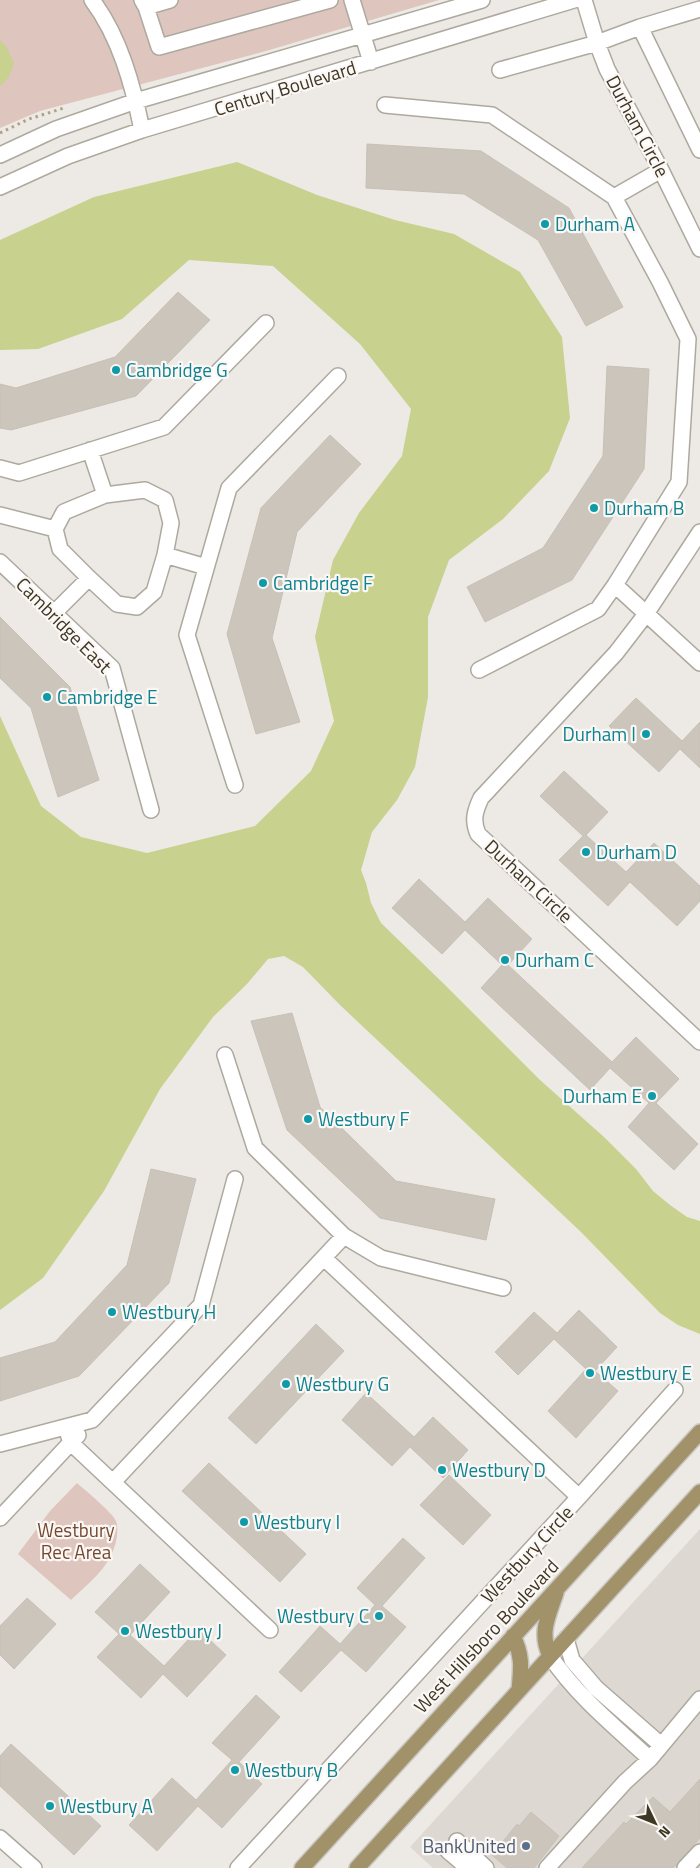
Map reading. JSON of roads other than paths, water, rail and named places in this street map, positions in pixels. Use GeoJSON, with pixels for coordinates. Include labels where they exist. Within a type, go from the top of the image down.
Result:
{"type":"FeatureCollection","features":[{"type":"Feature","properties":{"kind":"main road","name":"West Hillsboro Boulevard"},"geometry":{"type":"LineString","coordinates":[[302,1868],[700,1432]]}},
{"type":"Feature","properties":{"kind":"main road"},"geometry":{"type":"LineString","coordinates":[[357,1868],[700,1492]]}},
{"type":"Feature","properties":{"kind":"main road"},"geometry":{"type":"LineString","coordinates":[[550,1656],[545,1646],[544,1631],[557,1588]]}},
{"type":"Feature","properties":{"kind":"main road"},"geometry":{"type":"LineString","coordinates":[[513,1636],[522,1660],[519,1690]]}},
{"type":"Feature","properties":{"kind":"street"},"geometry":{"type":"LineString","coordinates":[[92,0],[112,33],[123,59],[136,101],[142,130]]}},
{"type":"Feature","properties":{"kind":"street"},"geometry":{"type":"LineString","coordinates":[[170,0],[144,3],[159,46],[330,0]]}},
{"type":"Feature","properties":{"kind":"street"},"geometry":{"type":"LineString","coordinates":[[352,0],[371,62]]}},
{"type":"Feature","properties":{"kind":"street","name":"Century Boulevard"},"geometry":{"type":"LineString","coordinates":[[0,155],[56,128],[136,101],[482,0]]}},
{"type":"Feature","properties":{"kind":"street","name":"Century Boulevard"},"geometry":{"type":"LineString","coordinates":[[0,187],[68,156],[142,130],[574,0]]}},
{"type":"Feature","properties":{"kind":"street","name":"Durham Circle"},"geometry":{"type":"LineString","coordinates":[[584,0],[607,69],[661,170],[700,250]]}},
{"type":"Feature","properties":{"kind":"street"},"geometry":{"type":"LineString","coordinates":[[500,70],[597,43],[700,8]]}},
{"type":"Feature","properties":{"kind":"street"},"geometry":{"type":"LineString","coordinates":[[640,27],[700,150]]}},
{"type":"Feature","properties":{"kind":"street"},"geometry":{"type":"LineString","coordinates":[[385,105],[492,115],[614,197],[660,282],[688,340],[679,482],[615,586],[598,609],[479,670]]}},
{"type":"Feature","properties":{"kind":"street"},"geometry":{"type":"LineString","coordinates":[[614,197],[661,170]]}},
{"type":"Feature","properties":{"kind":"street"},"geometry":{"type":"LineString","coordinates":[[0,468],[19,473],[164,428],[266,323]]}},
{"type":"Feature","properties":{"kind":"street"},"geometry":{"type":"LineString","coordinates":[[235,785],[187,635],[229,488],[338,376]]}},
{"type":"Feature","properties":{"kind":"street"},"geometry":{"type":"LineString","coordinates":[[90,450],[105,495]]}},
{"type":"Feature","properties":{"kind":"street"},"geometry":{"type":"LineString","coordinates":[[145,490],[165,500],[171,524],[165,556],[154,592],[137,607],[117,604],[60,549],[55,529],[64,512],[105,495],[145,490]]}},
{"type":"Feature","properties":{"kind":"street"},"geometry":{"type":"LineString","coordinates":[[0,515],[55,529]]}},
{"type":"Feature","properties":{"kind":"street","name":"Durham Circle"},"geometry":{"type":"LineString","coordinates":[[700,532],[646,614],[616,653],[481,798],[474,813],[474,826],[478,834],[700,1042]]}},
{"type":"Feature","properties":{"kind":"street"},"geometry":{"type":"LineString","coordinates":[[165,556],[206,567]]}},
{"type":"Feature","properties":{"kind":"street","name":"Cambridge East"},"geometry":{"type":"LineString","coordinates":[[0,562],[112,668],[151,810]]}},
{"type":"Feature","properties":{"kind":"street"},"geometry":{"type":"LineString","coordinates":[[54,613],[89,578]]}},
{"type":"Feature","properties":{"kind":"street"},"geometry":{"type":"LineString","coordinates":[[615,586],[700,663]]}},
{"type":"Feature","properties":{"kind":"street"},"geometry":{"type":"LineString","coordinates":[[225,1055],[256,1148],[344,1236],[381,1258],[503,1288]]}},
{"type":"Feature","properties":{"kind":"street"},"geometry":{"type":"LineString","coordinates":[[0,1518],[202,1305],[235,1179]]}},
{"type":"Feature","properties":{"kind":"street"},"geometry":{"type":"LineString","coordinates":[[113,1482],[344,1236]]}},
{"type":"Feature","properties":{"kind":"street","name":"Westbury Circle"},"geometry":{"type":"LineString","coordinates":[[238,1868],[579,1497],[324,1258]]}},
{"type":"Feature","properties":{"kind":"street"},"geometry":{"type":"LineString","coordinates":[[579,1497],[675,1390]]}},
{"type":"Feature","properties":{"kind":"street"},"geometry":{"type":"LineString","coordinates":[[0,1444],[92,1420]]}},
{"type":"Feature","properties":{"kind":"street"},"geometry":{"type":"LineString","coordinates":[[66,1427],[71,1443],[270,1630]]}},
{"type":"Feature","properties":{"kind":"street"},"geometry":{"type":"LineString","coordinates":[[566,1639],[572,1660],[596,1688],[661,1744]]}},
{"type":"Feature","properties":{"kind":"street"},"geometry":{"type":"LineString","coordinates":[[550,1656],[564,1677],[585,1700],[650,1759]]}},
{"type":"Feature","properties":{"kind":"street"},"geometry":{"type":"LineString","coordinates":[[547,1868],[625,1782],[650,1759],[700,1699]]}},
{"type":"Feature","properties":{"kind":"street"},"geometry":{"type":"LineString","coordinates":[[0,1838],[34,1868]]}},
{"type":"Feature","properties":{"kind":"street"},"geometry":{"type":"LineString","coordinates":[[468,1868],[452,1846],[486,1868]]}},
{"type":"Feature","properties":{"kind":"street"},"geometry":{"type":"LineString","coordinates":[[685,1868],[700,1852]]}},
{"type":"Feature","properties":{"kind":"place","name":"Durham A"},"geometry":{"type":"Point","coordinates":[545,224]}},
{"type":"Feature","properties":{"kind":"place","name":"Cambridge G"},"geometry":{"type":"Point","coordinates":[116,370]}},
{"type":"Feature","properties":{"kind":"place","name":"Durham B"},"geometry":{"type":"Point","coordinates":[594,508]}},
{"type":"Feature","properties":{"kind":"place","name":"Cambridge F"},"geometry":{"type":"Point","coordinates":[263,583]}},
{"type":"Feature","properties":{"kind":"place","name":"Cambridge E"},"geometry":{"type":"Point","coordinates":[47,697]}},
{"type":"Feature","properties":{"kind":"place","name":"Durham I"},"geometry":{"type":"Point","coordinates":[646,734]}},
{"type":"Feature","properties":{"kind":"place","name":"Durham D"},"geometry":{"type":"Point","coordinates":[586,852]}},
{"type":"Feature","properties":{"kind":"place","name":"Durham C"},"geometry":{"type":"Point","coordinates":[505,960]}},
{"type":"Feature","properties":{"kind":"place","name":"Durham E"},"geometry":{"type":"Point","coordinates":[652,1096]}},
{"type":"Feature","properties":{"kind":"place","name":"Westbury F"},"geometry":{"type":"Point","coordinates":[308,1119]}},
{"type":"Feature","properties":{"kind":"place","name":"Westbury H"},"geometry":{"type":"Point","coordinates":[112,1312]}},
{"type":"Feature","properties":{"kind":"place","name":"Westbury E"},"geometry":{"type":"Point","coordinates":[590,1373]}},
{"type":"Feature","properties":{"kind":"place","name":"Westbury G"},"geometry":{"type":"Point","coordinates":[286,1384]}},
{"type":"Feature","properties":{"kind":"place","name":"Westbury D"},"geometry":{"type":"Point","coordinates":[442,1470]}},
{"type":"Feature","properties":{"kind":"place","name":"Westbury I"},"geometry":{"type":"Point","coordinates":[244,1522]}},
{"type":"Feature","properties":{"kind":"place","name":"Westbury C"},"geometry":{"type":"Point","coordinates":[379,1616]}},
{"type":"Feature","properties":{"kind":"place","name":"Westbury J"},"geometry":{"type":"Point","coordinates":[125,1631]}},
{"type":"Feature","properties":{"kind":"place","name":"Westbury B"},"geometry":{"type":"Point","coordinates":[235,1770]}},
{"type":"Feature","properties":{"kind":"place","name":"Westbury A"},"geometry":{"type":"Point","coordinates":[50,1806]}},
{"type":"Feature","properties":{"kind":"place","name":"BankUnited"},"geometry":{"type":"Point","coordinates":[526,1846]}},
{"type":"Feature","properties":{"kind":"park label","name":"Westbury Rec Area"},"geometry":{"type":"Point","coordinates":[76,1541]}}]}
